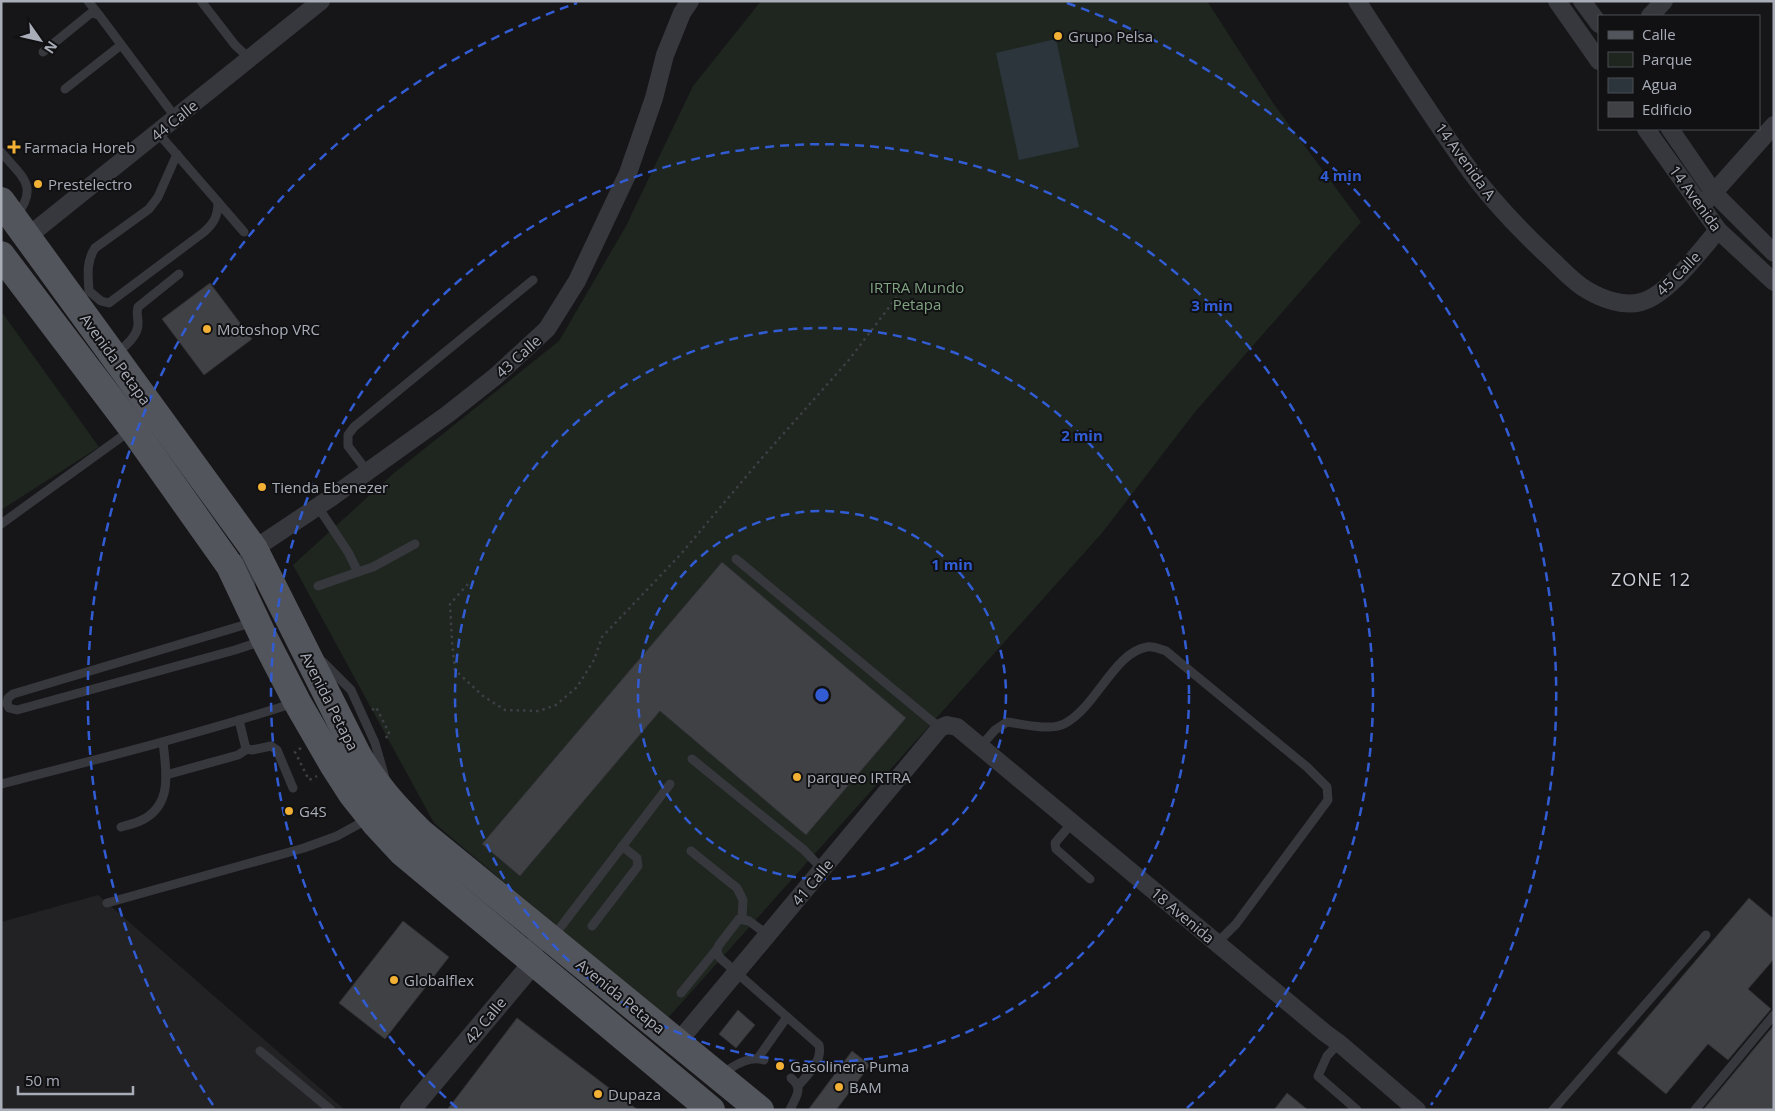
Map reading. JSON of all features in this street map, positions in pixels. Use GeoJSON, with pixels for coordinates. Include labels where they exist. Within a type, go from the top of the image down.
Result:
{"type":"FeatureCollection","features":[{"type":"Feature","properties":{"kind":"main road","name":"Avenida Petapa"},"geometry":{"type":"LineString","coordinates":[[12,223],[113,355],[254,549],[357,754],[371,778],[382,811],[402,852],[711,1110]]}},
{"type":"Feature","properties":{"kind":"main road","name":"Avenida Petapa"},"geometry":{"type":"LineString","coordinates":[[1,255],[133,428],[230,566],[297,702],[352,794],[420,832],[760,1110]]}},
{"type":"Feature","properties":{"kind":"street","name":"44 Calle"},"geometry":{"type":"LineString","coordinates":[[12,223],[158,133],[321,1]]}},
{"type":"Feature","properties":{"kind":"street","name":"43 Calle"},"geometry":{"type":"LineString","coordinates":[[254,549],[318,507],[448,414],[496,376],[535,341],[552,322],[577,281],[628,173],[654,98],[665,55],[682,14],[690,1]]}},
{"type":"Feature","properties":{"kind":"street","name":"14 Avenida A"},"geometry":{"type":"LineString","coordinates":[[1357,1],[1467,166],[1490,195],[1534,244],[1573,280],[1602,298]]}},
{"type":"Feature","properties":{"kind":"street"},"geometry":{"type":"LineString","coordinates":[[1557,1],[1598,60]]}},
{"type":"Feature","properties":{"kind":"street"},"geometry":{"type":"LineString","coordinates":[[1582,1],[1598,23]]}},
{"type":"Feature","properties":{"kind":"street"},"geometry":{"type":"LineString","coordinates":[[1651,15],[1664,1]]}},
{"type":"Feature","properties":{"kind":"street"},"geometry":{"type":"LineString","coordinates":[[1701,206],[1774,125]]}},
{"type":"Feature","properties":{"kind":"street","name":"14 Avenida"},"geometry":{"type":"LineString","coordinates":[[1647,130],[1718,230],[1774,282]]}},
{"type":"Feature","properties":{"kind":"street","name":"14 Avenida"},"geometry":{"type":"LineString","coordinates":[[1671,130],[1714,193],[1774,253]]}},
{"type":"Feature","properties":{"kind":"street","name":"45 Calle"},"geometry":{"type":"LineString","coordinates":[[1602,298],[1629,304],[1653,298],[1683,271],[1718,230]]}},
{"type":"Feature","properties":{"kind":"street"},"geometry":{"type":"LineString","coordinates":[[254,549],[247,560],[243,572],[259,626]]}},
{"type":"Feature","properties":{"kind":"street","name":"18 Avenida"},"geometry":{"type":"LineString","coordinates":[[943,726],[957,727],[1339,1043],[1417,1110]]}},
{"type":"Feature","properties":{"kind":"street","name":"41 Calle"},"geometry":{"type":"LineString","coordinates":[[678,1042],[943,726]]}},
{"type":"Feature","properties":{"kind":"street"},"geometry":{"type":"LineString","coordinates":[[529,921],[534,962]]}},
{"type":"Feature","properties":{"kind":"street","name":"42 Calle"},"geometry":{"type":"LineString","coordinates":[[410,1110],[534,962]]}},
{"type":"Feature","properties":{"kind":"lane"},"geometry":{"type":"LineString","coordinates":[[88,1],[176,118]]}},
{"type":"Feature","properties":{"kind":"lane"},"geometry":{"type":"LineString","coordinates":[[201,1],[235,45],[250,59]]}},
{"type":"Feature","properties":{"kind":"lane"},"geometry":{"type":"LineString","coordinates":[[43,52],[91,13],[99,16]]}},
{"type":"Feature","properties":{"kind":"lane"},"geometry":{"type":"LineString","coordinates":[[65,89],[121,45]]}},
{"type":"Feature","properties":{"kind":"lane"},"geometry":{"type":"LineString","coordinates":[[158,133],[244,232]]}},
{"type":"Feature","properties":{"kind":"lane"},"geometry":{"type":"LineString","coordinates":[[1,152],[27,184],[28,193],[24,206],[12,223]]}},
{"type":"Feature","properties":{"kind":"lane"},"geometry":{"type":"LineString","coordinates":[[177,154],[158,197],[149,209],[95,248],[90,255],[87,264],[89,291],[101,301],[109,303],[213,224],[218,213],[218,202]]}},
{"type":"Feature","properties":{"kind":"lane"},"geometry":{"type":"LineString","coordinates":[[113,355],[122,349],[137,331],[136,312],[138,307],[179,274]]}},
{"type":"Feature","properties":{"kind":"lane"},"geometry":{"type":"LineString","coordinates":[[367,471],[348,446],[348,435],[354,427],[533,280]]}},
{"type":"Feature","properties":{"kind":"lane"},"geometry":{"type":"LineString","coordinates":[[1,524],[133,428]]}},
{"type":"Feature","properties":{"kind":"lane"},"geometry":{"type":"LineString","coordinates":[[318,507],[348,552],[358,572]]}},
{"type":"Feature","properties":{"kind":"lane"},"geometry":{"type":"LineString","coordinates":[[318,586],[373,567],[415,544]]}},
{"type":"Feature","properties":{"kind":"lane"},"geometry":{"type":"LineString","coordinates":[[736,559],[943,726]]}},
{"type":"Feature","properties":{"kind":"lane"},"geometry":{"type":"LineString","coordinates":[[259,626],[235,650],[17,710],[9,708],[7,704],[8,698],[13,694],[259,626]]}},
{"type":"Feature","properties":{"kind":"lane"},"geometry":{"type":"LineString","coordinates":[[980,747],[995,730],[1007,722],[1044,727],[1063,725],[1084,709],[1124,659],[1135,651],[1149,646],[1166,651],[1307,767],[1327,787],[1328,800],[1236,924],[1217,943]]}},
{"type":"Feature","properties":{"kind":"lane"},"geometry":{"type":"LineString","coordinates":[[1,784],[163,742],[297,702]]}},
{"type":"Feature","properties":{"kind":"lane"},"geometry":{"type":"LineString","coordinates":[[239,720],[247,749]]}},
{"type":"Feature","properties":{"kind":"lane"},"geometry":{"type":"LineString","coordinates":[[121,827],[144,819],[160,806],[166,792],[163,742]]}},
{"type":"Feature","properties":{"kind":"lane"},"geometry":{"type":"LineString","coordinates":[[166,775],[238,755],[247,749],[252,750],[267,746],[274,747],[293,788]]}},
{"type":"Feature","properties":{"kind":"lane"},"geometry":{"type":"LineString","coordinates":[[692,759],[804,850],[823,870]]}},
{"type":"Feature","properties":{"kind":"lane"},"geometry":{"type":"LineString","coordinates":[[552,939],[670,784]]}},
{"type":"Feature","properties":{"kind":"lane"},"geometry":{"type":"LineString","coordinates":[[107,903],[304,848],[337,836],[382,811]]}},
{"type":"Feature","properties":{"kind":"lane"},"geometry":{"type":"LineString","coordinates":[[1072,823],[1055,843],[1056,849],[1090,879]]}},
{"type":"Feature","properties":{"kind":"lane"},"geometry":{"type":"LineString","coordinates":[[592,926],[638,866],[637,858],[622,846]]}},
{"type":"Feature","properties":{"kind":"lane"},"geometry":{"type":"LineString","coordinates":[[691,851],[737,888],[743,900],[742,919]]}},
{"type":"Feature","properties":{"kind":"lane"},"geometry":{"type":"LineString","coordinates":[[681,993],[739,919],[749,921],[768,935]]}},
{"type":"Feature","properties":{"kind":"lane"},"geometry":{"type":"LineString","coordinates":[[1554,1110],[1706,936]]}},
{"type":"Feature","properties":{"kind":"lane"},"geometry":{"type":"LineString","coordinates":[[717,949],[720,958],[819,1045],[819,1059],[798,1086],[790,1110]]}},
{"type":"Feature","properties":{"kind":"lane"},"geometry":{"type":"LineString","coordinates":[[1695,1110],[1774,1015]]}},
{"type":"Feature","properties":{"kind":"lane"},"geometry":{"type":"LineString","coordinates":[[719,1075],[739,1064],[761,1059],[788,1017]]}},
{"type":"Feature","properties":{"kind":"lane"},"geometry":{"type":"LineString","coordinates":[[1339,1043],[1326,1056],[1318,1076],[1357,1110]]}},
{"type":"Feature","properties":{"kind":"lane"},"geometry":{"type":"LineString","coordinates":[[260,1051],[331,1110]]}},
{"type":"Feature","properties":{"kind":"lane"},"geometry":{"type":"LineString","coordinates":[[791,1078],[798,1086]]}},
{"type":"Feature","properties":{"kind":"path"},"geometry":{"type":"LineString","coordinates":[[468,584],[450,604],[455,670],[483,696],[505,710],[538,711],[556,705],[577,687],[594,660],[602,637],[680,556],[761,459],[848,361],[900,293]]}},
{"type":"Feature","properties":{"kind":"path"},"geometry":{"type":"LineString","coordinates":[[376,707],[390,735]]}},
{"type":"Feature","properties":{"kind":"path"},"geometry":{"type":"LineString","coordinates":[[295,752],[309,780]]}},
{"type":"Feature","properties":{"kind":"shaded area"},"geometry":{"type":"Polygon","coordinates":[[[98,895],[345,1110],[1,1110],[1,922],[98,895]]]}},
{"type":"Feature","properties":{"kind":"green space","name":"IRTRA Mundo Petapa"},"geometry":{"type":"Polygon","coordinates":[[[761,1],[1207,1],[1273,103],[1361,222],[1195,412],[1102,533],[667,1019],[434,823],[293,565],[394,473],[559,341],[626,226],[693,86],[761,1]]]}},
{"type":"Feature","properties":{"kind":"green space"},"geometry":{"type":"Polygon","coordinates":[[[1,311],[99,447],[1,510],[1,311]]]}},
{"type":"Feature","properties":{"kind":"water"},"geometry":{"type":"Polygon","coordinates":[[[1056,39],[1079,147],[1019,160],[996,53],[1056,39]]]}},
{"type":"Feature","properties":{"kind":"building","name":"Motoshop VRC"},"geometry":{"type":"Polygon","coordinates":[[[210,283],[252,339],[204,375],[162,319],[210,283]]]}},
{"type":"Feature","properties":{"kind":"building","name":"parqueo IRTRA"},"geometry":{"type":"Polygon","coordinates":[[[722,562],[906,718],[806,835],[660,711],[520,876],[482,844],[722,562]]]}},
{"type":"Feature","properties":{"kind":"building"},"geometry":{"type":"Polygon","coordinates":[[[1749,898],[1774,919],[1774,959],[1748,989],[1771,1009],[1728,1060],[1708,1044],[1666,1094],[1617,1053],[1749,898]]]}},
{"type":"Feature","properties":{"kind":"building","name":"Globalflex"},"geometry":{"type":"Polygon","coordinates":[[[403,921],[449,957],[385,1039],[339,1003],[403,921]]]}},
{"type":"Feature","properties":{"kind":"building"},"geometry":{"type":"Polygon","coordinates":[[[738,1010],[755,1025],[736,1048],[719,1034],[738,1010]]]}},
{"type":"Feature","properties":{"kind":"building"},"geometry":{"type":"Polygon","coordinates":[[[517,1018],[638,1110],[447,1110],[517,1018]]]}},
{"type":"Feature","properties":{"kind":"building"},"geometry":{"type":"Polygon","coordinates":[[[1774,1025],[1774,1110],[1703,1110],[1774,1025]]]}},
{"type":"Feature","properties":{"kind":"building","name":"BAM"},"geometry":{"type":"Polygon","coordinates":[[[852,1051],[870,1065],[836,1110],[808,1110],[852,1051]]]}},
{"type":"Feature","properties":{"kind":"building"},"geometry":{"type":"Polygon","coordinates":[[[1287,1093],[1308,1110],[1274,1110],[1287,1093]]]}},
{"type":"Feature","properties":{"kind":"place","name":"Grupo Pelsa"},"geometry":{"type":"Point","coordinates":[1058,36]}},
{"type":"Feature","properties":{"kind":"place","name":"Farmacia Horeb"},"geometry":{"type":"Point","coordinates":[14,147]}},
{"type":"Feature","properties":{"kind":"place","name":"Prestelectro"},"geometry":{"type":"Point","coordinates":[38,184]}},
{"type":"Feature","properties":{"kind":"place","name":"Motoshop VRC"},"geometry":{"type":"Point","coordinates":[207,329]}},
{"type":"Feature","properties":{"kind":"place","name":"Tienda Ebenezer"},"geometry":{"type":"Point","coordinates":[262,487]}},
{"type":"Feature","properties":{"kind":"place","name":"parqueo IRTRA"},"geometry":{"type":"Point","coordinates":[797,777]}},
{"type":"Feature","properties":{"kind":"place","name":"G4S"},"geometry":{"type":"Point","coordinates":[289,811]}},
{"type":"Feature","properties":{"kind":"place","name":"Globalflex"},"geometry":{"type":"Point","coordinates":[394,980]}},
{"type":"Feature","properties":{"kind":"place","name":"Gasolinera Puma"},"geometry":{"type":"Point","coordinates":[780,1066]}},
{"type":"Feature","properties":{"kind":"place","name":"BAM"},"geometry":{"type":"Point","coordinates":[839,1087]}},
{"type":"Feature","properties":{"kind":"place","name":"Dupaza"},"geometry":{"type":"Point","coordinates":[598,1094]}},
{"type":"Feature","properties":{"kind":"district","name":"ZONE 12"},"geometry":{"type":"Point","coordinates":[1651,579]}}]}
